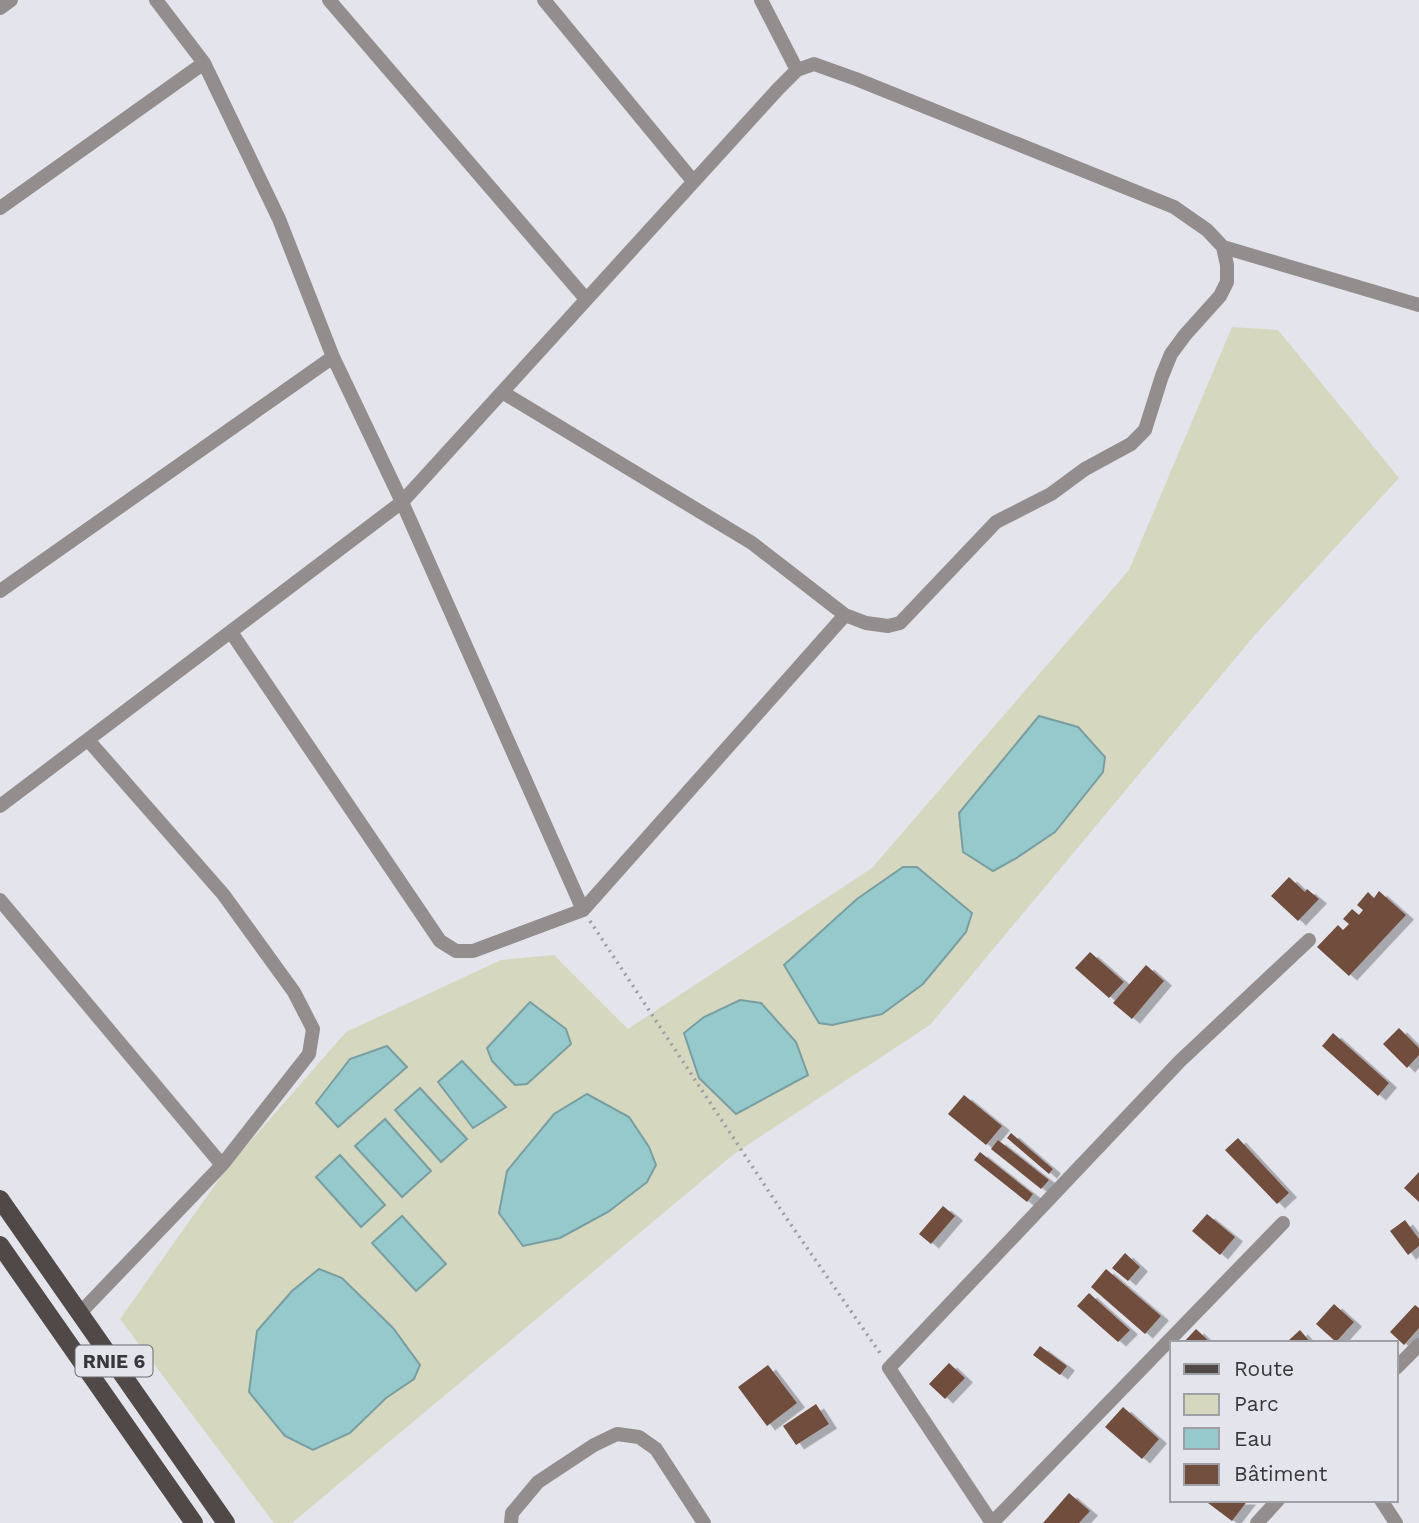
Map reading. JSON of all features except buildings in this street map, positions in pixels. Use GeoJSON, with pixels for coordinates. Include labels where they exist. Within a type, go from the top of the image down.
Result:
{"type":"FeatureCollection","features":[{"type":"Feature","properties":{"kind":"main road","name":"RNIE 6"},"geometry":{"type":"LineString","coordinates":[[0,1199],[226,1523]]}},
{"type":"Feature","properties":{"kind":"main road","name":"RNIE 6"},"geometry":{"type":"LineString","coordinates":[[0,1245],[194,1523]]}},
{"type":"Feature","properties":{"kind":"street"},"geometry":{"type":"LineString","coordinates":[[0,8],[11,0]]}},
{"type":"Feature","properties":{"kind":"street"},"geometry":{"type":"LineString","coordinates":[[156,0],[204,63],[279,219],[333,357],[402,502],[583,910]]}},
{"type":"Feature","properties":{"kind":"street"},"geometry":{"type":"LineString","coordinates":[[329,0],[586,299]]}},
{"type":"Feature","properties":{"kind":"street"},"geometry":{"type":"LineString","coordinates":[[544,0],[694,181]]}},
{"type":"Feature","properties":{"kind":"street"},"geometry":{"type":"LineString","coordinates":[[761,0],[797,71]]}},
{"type":"Feature","properties":{"kind":"street"},"geometry":{"type":"LineString","coordinates":[[0,208],[204,63]]}},
{"type":"Feature","properties":{"kind":"street"},"geometry":{"type":"LineString","coordinates":[[0,806],[402,502],[768,99],[797,71],[814,64],[1174,207],[1207,230],[1223,247],[1419,305]]}},
{"type":"Feature","properties":{"kind":"street"},"geometry":{"type":"LineString","coordinates":[[502,393],[752,543],[845,615],[866,623],[888,626],[900,622],[996,522],[1051,494],[1085,469],[1131,444],[1145,430],[1171,354],[1220,296],[1227,282],[1223,247]]}},
{"type":"Feature","properties":{"kind":"street"},"geometry":{"type":"LineString","coordinates":[[0,591],[333,357]]}},
{"type":"Feature","properties":{"kind":"street"},"geometry":{"type":"LineString","coordinates":[[231,632],[440,941],[456,951],[473,951],[583,910],[845,615]]}},
{"type":"Feature","properties":{"kind":"street"},"geometry":{"type":"LineString","coordinates":[[80,1313],[222,1165],[309,1054],[313,1029],[294,992],[223,894],[88,740]]}},
{"type":"Feature","properties":{"kind":"street"},"geometry":{"type":"LineString","coordinates":[[0,900],[222,1165]]}},
{"type":"Feature","properties":{"kind":"street"},"geometry":{"type":"LineString","coordinates":[[1283,1223],[992,1523],[889,1367],[1180,1061],[1308,940]]}},
{"type":"Feature","properties":{"kind":"street"},"geometry":{"type":"LineString","coordinates":[[1398,1366],[1419,1345]]}},
{"type":"Feature","properties":{"kind":"street"},"geometry":{"type":"LineString","coordinates":[[511,1523],[512,1513],[538,1482],[617,1433],[639,1437],[656,1449],[704,1523]]}},
{"type":"Feature","properties":{"kind":"street"},"geometry":{"type":"LineString","coordinates":[[1257,1523],[1276,1502]]}},
{"type":"Feature","properties":{"kind":"street"},"geometry":{"type":"LineString","coordinates":[[1382,1502],[1396,1523]]}},
{"type":"Feature","properties":{"kind":"path"},"geometry":{"type":"LineString","coordinates":[[583,910],[787,1219],[889,1367]]}},
{"type":"Feature","properties":{"kind":"green space"},"geometry":{"type":"Polygon","coordinates":[[[1232,327],[1278,330],[1399,478],[1254,636],[930,1025],[734,1154],[292,1523],[274,1523],[120,1319],[227,1168],[346,1032],[501,960],[554,955],[628,1029],[872,868],[1129,570],[1232,327]]]}},
{"type":"Feature","properties":{"kind":"water"},"geometry":{"type":"Polygon","coordinates":[[[1039,716],[1078,727],[1105,757],[1103,772],[1055,832],[993,871],[963,852],[959,813],[1039,716]]]}},
{"type":"Feature","properties":{"kind":"water"},"geometry":{"type":"Polygon","coordinates":[[[903,867],[917,867],[972,913],[966,932],[923,984],[882,1014],[832,1025],[819,1023],[784,965],[857,899],[903,867]]]}},
{"type":"Feature","properties":{"kind":"water"},"geometry":{"type":"Polygon","coordinates":[[[740,1000],[761,1003],[796,1042],[808,1075],[736,1114],[699,1078],[684,1033],[704,1017],[740,1000]]]}},
{"type":"Feature","properties":{"kind":"water"},"geometry":{"type":"Polygon","coordinates":[[[530,1002],[566,1029],[571,1044],[527,1084],[515,1085],[492,1061],[487,1048],[530,1002]]]}},
{"type":"Feature","properties":{"kind":"water"},"geometry":{"type":"Polygon","coordinates":[[[387,1046],[407,1067],[338,1127],[316,1103],[350,1059],[387,1046]]]}},
{"type":"Feature","properties":{"kind":"water"},"geometry":{"type":"Polygon","coordinates":[[[462,1061],[506,1107],[473,1128],[438,1082],[462,1061]]]}},
{"type":"Feature","properties":{"kind":"water"},"geometry":{"type":"Polygon","coordinates":[[[420,1088],[467,1139],[441,1162],[395,1110],[420,1088]]]}},
{"type":"Feature","properties":{"kind":"water"},"geometry":{"type":"Polygon","coordinates":[[[587,1094],[629,1117],[649,1147],[656,1165],[647,1182],[608,1212],[560,1238],[523,1246],[499,1213],[507,1171],[554,1114],[587,1094]]]}},
{"type":"Feature","properties":{"kind":"water"},"geometry":{"type":"Polygon","coordinates":[[[385,1119],[431,1171],[402,1197],[355,1146],[385,1119]]]}},
{"type":"Feature","properties":{"kind":"water"},"geometry":{"type":"Polygon","coordinates":[[[340,1155],[385,1205],[361,1227],[316,1177],[340,1155]]]}},
{"type":"Feature","properties":{"kind":"water"},"geometry":{"type":"Polygon","coordinates":[[[402,1216],[446,1264],[416,1291],[372,1243],[402,1216]]]}},
{"type":"Feature","properties":{"kind":"water"},"geometry":{"type":"Polygon","coordinates":[[[319,1269],[342,1278],[393,1328],[420,1365],[414,1379],[386,1398],[350,1433],[313,1450],[285,1436],[249,1392],[257,1331],[292,1291],[319,1269]]]}}]}
